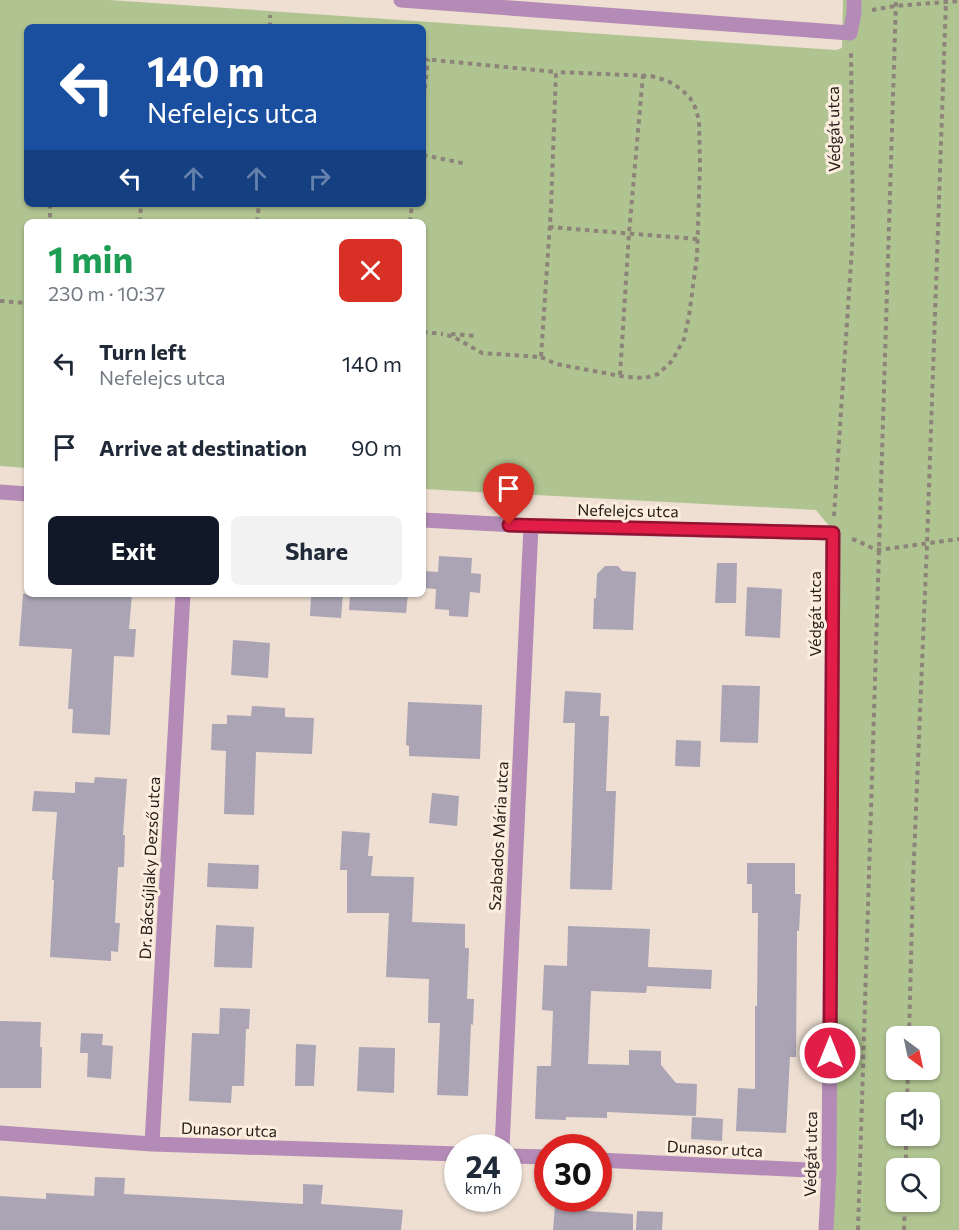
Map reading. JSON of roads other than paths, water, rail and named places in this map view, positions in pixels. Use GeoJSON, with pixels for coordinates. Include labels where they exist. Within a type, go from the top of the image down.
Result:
{"type":"FeatureCollection","features":[{"type":"Feature","properties":{"kind":"street"},"geometry":{"type":"LineString","coordinates":[[401,0],[850,33],[854,7]]}},
{"type":"Feature","properties":{"kind":"street"},"geometry":{"type":"LineString","coordinates":[[0,492],[24,494]]}},
{"type":"Feature","properties":{"kind":"street","name":"Nefelejcs utca"},"geometry":{"type":"LineString","coordinates":[[426,520],[531,526],[833,533]]}},
{"type":"Feature","properties":{"kind":"street","name":"Szabados Mária utca"},"geometry":{"type":"LineString","coordinates":[[503,1134],[531,526]]}},
{"type":"Feature","properties":{"kind":"street","name":"Védgát utca"},"geometry":{"type":"LineString","coordinates":[[826,1230],[829,1171],[833,533]]}},
{"type":"Feature","properties":{"kind":"street","name":"Dr. Bácsújlaky Dezső utca"},"geometry":{"type":"LineString","coordinates":[[152,1144],[183,597]]}},
{"type":"Feature","properties":{"kind":"street","name":"Dunasor utca"},"geometry":{"type":"LineString","coordinates":[[0,1132],[152,1144],[444,1154]]}},
{"type":"Feature","properties":{"kind":"street","name":"Dunasor utca"},"geometry":{"type":"LineString","coordinates":[[612,1161],[829,1171]]}}]}
